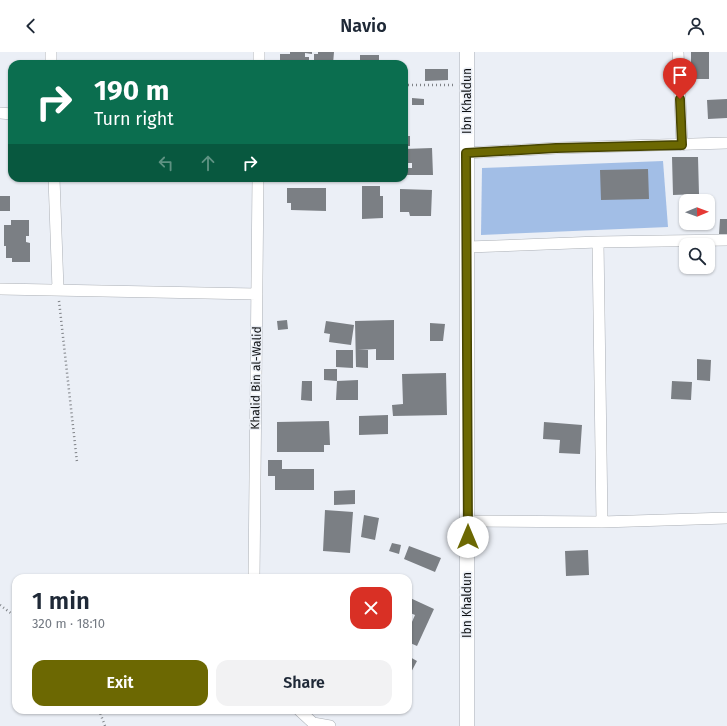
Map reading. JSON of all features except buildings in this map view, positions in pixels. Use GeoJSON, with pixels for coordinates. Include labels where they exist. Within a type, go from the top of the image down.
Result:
{"type":"FeatureCollection","features":[{"type":"Feature","properties":{"kind":"street","name":"Ibn Khaldun"},"geometry":{"type":"LineString","coordinates":[[467,52],[467,726]]}},
{"type":"Feature","properties":{"kind":"street"},"geometry":{"type":"LineString","coordinates":[[678,52],[682,145]]}},
{"type":"Feature","properties":{"kind":"street"},"geometry":{"type":"LineString","coordinates":[[466,153],[556,148],[727,144]]}},
{"type":"Feature","properties":{"kind":"street"},"geometry":{"type":"LineString","coordinates":[[54,182],[58,289]]}},
{"type":"Feature","properties":{"kind":"street","name":"Khalid Bin al-Walid"},"geometry":{"type":"LineString","coordinates":[[254,574],[258,182]]}},
{"type":"Feature","properties":{"kind":"street"},"geometry":{"type":"LineString","coordinates":[[468,247],[598,242],[727,240]]}},
{"type":"Feature","properties":{"kind":"street"},"geometry":{"type":"LineString","coordinates":[[598,242],[602,522]]}},
{"type":"Feature","properties":{"kind":"street"},"geometry":{"type":"LineString","coordinates":[[0,289],[257,294]]}},
{"type":"Feature","properties":{"kind":"street"},"geometry":{"type":"LineString","coordinates":[[468,521],[602,522],[727,518]]}},
{"type":"Feature","properties":{"kind":"street"},"geometry":{"type":"LineString","coordinates":[[302,714],[312,725],[330,726]]}},
{"type":"Feature","properties":{"kind":"path"},"geometry":{"type":"LineString","coordinates":[[408,85],[467,84]]}},
{"type":"Feature","properties":{"kind":"path"},"geometry":{"type":"LineString","coordinates":[[58,289],[77,462]]}},
{"type":"Feature","properties":{"kind":"path"},"geometry":{"type":"LineString","coordinates":[[0,605],[12,614]]}},
{"type":"Feature","properties":{"kind":"path"},"geometry":{"type":"LineString","coordinates":[[100,714],[105,726]]}},
{"type":"Feature","properties":{"kind":"shaded area"},"geometry":{"type":"Polygon","coordinates":[[[663,161],[668,227],[481,235],[482,168],[663,161]]]}},
{"type":"Feature","properties":{"kind":"route"},"geometry":{"type":"LineString","coordinates":[[468,537],[468,247],[466,153],[556,148],[682,145],[680,99]]}}]}
